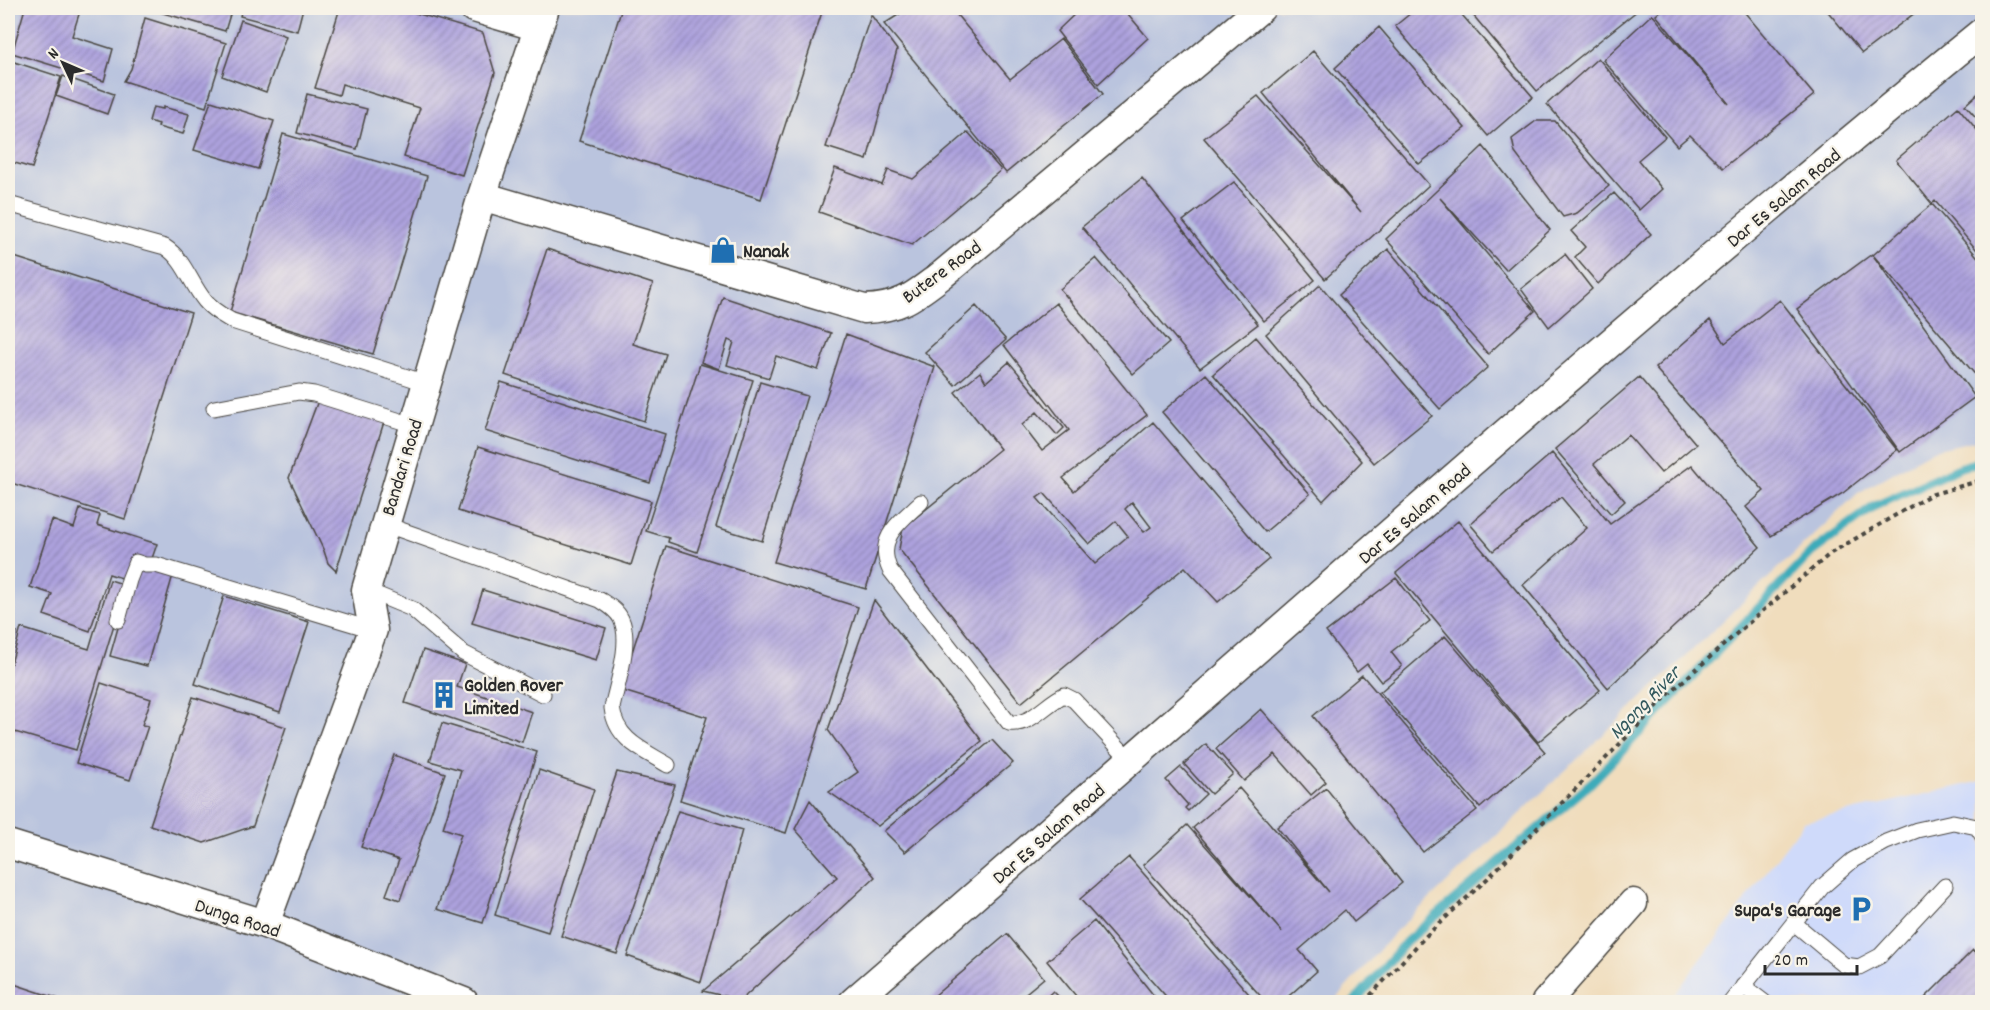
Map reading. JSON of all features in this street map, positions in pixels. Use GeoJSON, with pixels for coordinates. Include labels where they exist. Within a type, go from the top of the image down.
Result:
{"type":"FeatureCollection","features":[{"type":"Feature","properties":{"kind":"street"},"geometry":{"type":"LineString","coordinates":[[474,8],[542,17]]}},
{"type":"Feature","properties":{"kind":"street","name":"Butere Road"},"geometry":{"type":"LineString","coordinates":[[482,196],[864,309],[886,309],[911,298],[943,274],[1261,8]]}},
{"type":"Feature","properties":{"kind":"street","name":"Bandari Road"},"geometry":{"type":"LineString","coordinates":[[374,630],[366,590],[384,524],[482,196],[542,17]]}},
{"type":"Feature","properties":{"kind":"street","name":"Dar Es Salam Road"},"geometry":{"type":"LineString","coordinates":[[853,1002],[1539,402],[1886,110],[1983,32]]}},
{"type":"Feature","properties":{"kind":"street"},"geometry":{"type":"LineString","coordinates":[[265,924],[374,630]]}},
{"type":"Feature","properties":{"kind":"street","name":"Dunga Road"},"geometry":{"type":"LineString","coordinates":[[8,844],[265,924],[464,1002]]}},
{"type":"Feature","properties":{"kind":"street"},"geometry":{"type":"LineString","coordinates":[[1546,1002],[1633,903]]}},
{"type":"Feature","properties":{"kind":"lane"},"geometry":{"type":"LineString","coordinates":[[8,204],[165,247],[174,252],[205,300],[218,313],[232,321],[426,383]]}},
{"type":"Feature","properties":{"kind":"lane"},"geometry":{"type":"LineString","coordinates":[[214,408],[299,392],[314,394],[413,425]]}},
{"type":"Feature","properties":{"kind":"lane"},"geometry":{"type":"LineString","coordinates":[[921,502],[893,528],[884,550],[885,560],[890,570],[1009,723],[1019,724],[1029,720],[1053,700],[1064,695],[1074,700],[1131,761]]}},
{"type":"Feature","properties":{"kind":"lane"},"geometry":{"type":"LineString","coordinates":[[384,524],[600,600],[612,608],[621,617],[626,639],[612,708],[613,718],[620,732],[629,742],[668,765]]}},
{"type":"Feature","properties":{"kind":"lane"},"geometry":{"type":"LineString","coordinates":[[118,620],[136,562],[374,630]]}},
{"type":"Feature","properties":{"kind":"lane"},"geometry":{"type":"LineString","coordinates":[[366,590],[412,609],[463,653],[543,694]]}},
{"type":"Feature","properties":{"kind":"lane"},"geometry":{"type":"LineString","coordinates":[[1731,1002],[1822,887],[1853,860],[1886,842],[1917,830],[1953,822],[1977,827],[1983,835]]}},
{"type":"Feature","properties":{"kind":"lane"},"geometry":{"type":"LineString","coordinates":[[1794,923],[1844,965],[1859,967],[1880,956],[1945,886]]}},
{"type":"Feature","properties":{"kind":"lane"},"geometry":{"type":"LineString","coordinates":[[1743,986],[1764,1002]]}},
{"type":"Feature","properties":{"kind":"path"},"geometry":{"type":"LineString","coordinates":[[1364,1002],[1426,936],[1488,878],[1675,688],[1796,583],[1832,553],[1930,495],[1983,480]]}},
{"type":"Feature","properties":{"kind":"shaded area"},"geometry":{"type":"Polygon","coordinates":[[[8,8],[1982,8],[1982,439],[1933,450],[1858,493],[1396,931],[1333,1002],[8,1002],[8,8]]]}},
{"type":"Feature","properties":{"kind":"shaded area","name":"Supa's Garage"},"geometry":{"type":"Polygon","coordinates":[[[1982,781],[1982,1002],[1669,1002],[1804,822],[1982,781]]]}},
{"type":"Feature","properties":{"kind":"building"},"geometry":{"type":"Polygon","coordinates":[[[25,8],[81,8],[72,36],[113,49],[104,81],[12,53],[25,8]]]}},
{"type":"Feature","properties":{"kind":"building"},"geometry":{"type":"Polygon","coordinates":[[[146,8],[232,8],[225,31],[146,8]]]}},
{"type":"Feature","properties":{"kind":"building"},"geometry":{"type":"Polygon","coordinates":[[[242,8],[303,8],[297,31],[240,16],[242,8]]]}},
{"type":"Feature","properties":{"kind":"building"},"geometry":{"type":"Polygon","coordinates":[[[340,8],[399,8],[483,33],[495,73],[462,175],[404,157],[420,108],[342,84],[339,95],[315,88],[340,8]]]}},
{"type":"Feature","properties":{"kind":"building"},"geometry":{"type":"Polygon","coordinates":[[[622,8],[823,9],[761,199],[579,141],[622,8]]]}},
{"type":"Feature","properties":{"kind":"building"},"geometry":{"type":"Polygon","coordinates":[[[909,8],[951,8],[1010,79],[1061,39],[1103,94],[1006,173],[884,24],[909,8]]]}},
{"type":"Feature","properties":{"kind":"building"},"geometry":{"type":"Polygon","coordinates":[[[1077,8],[1123,8],[1148,38],[1098,84],[1057,31],[1079,10],[1077,8]]]}},
{"type":"Feature","properties":{"kind":"building"},"geometry":{"type":"Polygon","coordinates":[[[1417,8],[1456,8],[1533,97],[1488,136],[1395,26],[1417,8]]]}},
{"type":"Feature","properties":{"kind":"building"},"geometry":{"type":"Polygon","coordinates":[[[1467,8],[1636,8],[1638,10],[1537,91],[1467,8]]]}},
{"type":"Feature","properties":{"kind":"building"},"geometry":{"type":"Polygon","coordinates":[[[1664,8],[1741,8],[1814,95],[1723,168],[1690,135],[1677,146],[1603,60],[1652,14],[1729,104],[1656,15],[1664,8]]]}},
{"type":"Feature","properties":{"kind":"building"},"geometry":{"type":"Polygon","coordinates":[[[1825,8],[1913,8],[1916,12],[1862,53],[1825,8]]]}},
{"type":"Feature","properties":{"kind":"building"},"geometry":{"type":"Polygon","coordinates":[[[871,15],[897,50],[867,160],[826,147],[871,15]]]}},
{"type":"Feature","properties":{"kind":"building"},"geometry":{"type":"Polygon","coordinates":[[[145,18],[226,43],[206,107],[124,81],[131,69],[145,18]]]}},
{"type":"Feature","properties":{"kind":"building"},"geometry":{"type":"Polygon","coordinates":[[[241,20],[286,36],[266,92],[222,76],[241,20]]]}},
{"type":"Feature","properties":{"kind":"building"},"geometry":{"type":"Polygon","coordinates":[[[1379,27],[1465,128],[1419,164],[1335,68],[1379,27]]]}},
{"type":"Feature","properties":{"kind":"building"},"geometry":{"type":"Polygon","coordinates":[[[1313,51],[1429,185],[1325,279],[1204,138],[1258,96],[1361,212],[1263,93],[1313,51]]]}},
{"type":"Feature","properties":{"kind":"building"},"geometry":{"type":"Polygon","coordinates":[[[1598,58],[1665,137],[1638,160],[1662,189],[1639,210],[1547,104],[1598,58]]]}},
{"type":"Feature","properties":{"kind":"building"},"geometry":{"type":"Polygon","coordinates":[[[8,60],[61,77],[32,168],[8,161],[8,60]]]}},
{"type":"Feature","properties":{"kind":"building"},"geometry":{"type":"Polygon","coordinates":[[[63,76],[114,94],[107,114],[56,96],[63,76]]]}},
{"type":"Feature","properties":{"kind":"building"},"geometry":{"type":"Polygon","coordinates":[[[1982,90],[1982,124],[1965,105],[1982,90]]]}},
{"type":"Feature","properties":{"kind":"building"},"geometry":{"type":"Polygon","coordinates":[[[307,94],[367,109],[357,149],[297,133],[307,94]]]}},
{"type":"Feature","properties":{"kind":"building"},"geometry":{"type":"Polygon","coordinates":[[[211,101],[274,121],[258,169],[194,150],[211,101]]]}},
{"type":"Feature","properties":{"kind":"building"},"geometry":{"type":"Polygon","coordinates":[[[153,107],[163,109],[163,107],[189,114],[183,134],[158,127],[159,124],[149,121],[153,107]]]}},
{"type":"Feature","properties":{"kind":"building"},"geometry":{"type":"Polygon","coordinates":[[[1958,107],[1982,136],[1982,256],[1935,201],[1932,204],[1896,160],[1958,107]]]}},
{"type":"Feature","properties":{"kind":"building"},"geometry":{"type":"Polygon","coordinates":[[[1536,121],[1555,121],[1609,186],[1577,213],[1563,217],[1515,153],[1512,139],[1536,121]]]}},
{"type":"Feature","properties":{"kind":"building"},"geometry":{"type":"Polygon","coordinates":[[[968,132],[1001,170],[912,245],[819,212],[835,168],[882,185],[888,170],[913,179],[968,132]]]}},
{"type":"Feature","properties":{"kind":"building"},"geometry":{"type":"Polygon","coordinates":[[[283,134],[427,176],[373,354],[230,312],[283,134]]]}},
{"type":"Feature","properties":{"kind":"building"},"geometry":{"type":"Polygon","coordinates":[[[1483,146],[1550,230],[1506,270],[1440,198],[1535,311],[1488,354],[1386,239],[1483,146]]]}},
{"type":"Feature","properties":{"kind":"building"},"geometry":{"type":"Polygon","coordinates":[[[1142,178],[1258,324],[1200,368],[1082,227],[1142,178]]]}},
{"type":"Feature","properties":{"kind":"building"},"geometry":{"type":"Polygon","coordinates":[[[1234,182],[1315,280],[1264,321],[1183,221],[1234,182]]]}},
{"type":"Feature","properties":{"kind":"building"},"geometry":{"type":"Polygon","coordinates":[[[1614,193],[1651,234],[1598,284],[1575,257],[1585,247],[1571,231],[1614,193]]]}},
{"type":"Feature","properties":{"kind":"building"},"geometry":{"type":"Polygon","coordinates":[[[1932,204],[1982,262],[1982,377],[1979,379],[1873,255],[1932,204]]]}},
{"type":"Feature","properties":{"kind":"building"},"geometry":{"type":"Polygon","coordinates":[[[547,249],[653,284],[633,344],[666,354],[644,421],[505,375],[547,249]]]}},
{"type":"Feature","properties":{"kind":"building"},"geometry":{"type":"Polygon","coordinates":[[[1388,249],[1488,367],[1440,409],[1339,295],[1388,249]]]}},
{"type":"Feature","properties":{"kind":"building"},"geometry":{"type":"Polygon","coordinates":[[[1565,254],[1592,289],[1549,327],[1521,289],[1565,254]]]}},
{"type":"Feature","properties":{"kind":"building"},"geometry":{"type":"Polygon","coordinates":[[[1872,254],[1975,397],[1900,452],[1797,309],[1872,254]]]}},
{"type":"Feature","properties":{"kind":"building"},"geometry":{"type":"Polygon","coordinates":[[[8,255],[191,313],[125,519],[8,482],[8,255]]]}},
{"type":"Feature","properties":{"kind":"building"},"geometry":{"type":"Polygon","coordinates":[[[1096,258],[1169,343],[1133,374],[1060,289],[1096,258]]]}},
{"type":"Feature","properties":{"kind":"building"},"geometry":{"type":"Polygon","coordinates":[[[1320,285],[1432,416],[1374,463],[1266,334],[1320,285]]]}},
{"type":"Feature","properties":{"kind":"building"},"geometry":{"type":"Polygon","coordinates":[[[723,297],[831,333],[818,370],[776,356],[769,378],[727,365],[734,342],[728,340],[719,369],[701,362],[723,297]]]}},
{"type":"Feature","properties":{"kind":"building"},"geometry":{"type":"Polygon","coordinates":[[[1780,300],[1897,450],[1843,493],[1771,536],[1746,507],[1764,491],[1655,368],[1710,320],[1725,343],[1780,300]]]}},
{"type":"Feature","properties":{"kind":"building"},"geometry":{"type":"Polygon","coordinates":[[[1056,303],[1147,415],[1063,478],[1074,491],[1153,422],[1269,559],[1218,602],[1185,567],[1021,703],[899,549],[903,528],[1000,449],[955,392],[980,372],[986,382],[1009,362],[1064,428],[1057,435],[1037,412],[1022,425],[1042,451],[1069,430],[1004,345],[1056,303]],[[1044,493],[1037,498],[1095,564],[1128,536],[1116,521],[1089,544],[1044,493]],[[1132,502],[1125,509],[1144,532],[1151,527],[1132,502]]]}},
{"type":"Feature","properties":{"kind":"building"},"geometry":{"type":"Polygon","coordinates":[[[976,306],[1006,340],[955,385],[925,352],[976,306]]]}},
{"type":"Feature","properties":{"kind":"building"},"geometry":{"type":"Polygon","coordinates":[[[846,334],[935,367],[866,589],[774,562],[846,334]]]}},
{"type":"Feature","properties":{"kind":"building"},"geometry":{"type":"Polygon","coordinates":[[[1256,337],[1362,461],[1323,501],[1213,374],[1256,337]]]}},
{"type":"Feature","properties":{"kind":"building"},"geometry":{"type":"Polygon","coordinates":[[[700,364],[753,380],[697,552],[668,542],[669,538],[646,531],[700,364]]]}},
{"type":"Feature","properties":{"kind":"building"},"geometry":{"type":"Polygon","coordinates":[[[1206,374],[1310,494],[1265,532],[1162,412],[1206,374]]]}},
{"type":"Feature","properties":{"kind":"building"},"geometry":{"type":"Polygon","coordinates":[[[1639,377],[1696,444],[1661,473],[1628,435],[1594,464],[1625,501],[1611,514],[1555,449],[1639,377]]]}},
{"type":"Feature","properties":{"kind":"building"},"geometry":{"type":"Polygon","coordinates":[[[501,382],[665,434],[650,483],[485,431],[501,382]]]}},
{"type":"Feature","properties":{"kind":"building"},"geometry":{"type":"Polygon","coordinates":[[[760,382],[807,396],[762,541],[716,527],[760,382]]]}},
{"type":"Feature","properties":{"kind":"building"},"geometry":{"type":"Polygon","coordinates":[[[319,398],[385,419],[336,571],[328,563],[289,478],[319,398]]]}},
{"type":"Feature","properties":{"kind":"building"},"geometry":{"type":"Polygon","coordinates":[[[478,447],[651,501],[631,565],[458,511],[478,447]]]}},
{"type":"Feature","properties":{"kind":"building"},"geometry":{"type":"Polygon","coordinates":[[[1552,453],[1610,524],[1692,465],[1760,547],[1608,688],[1523,585],[1587,528],[1561,497],[1493,551],[1470,524],[1552,453]]]}},
{"type":"Feature","properties":{"kind":"building"},"geometry":{"type":"Polygon","coordinates":[[[80,509],[100,515],[97,525],[157,544],[150,564],[135,559],[128,580],[109,574],[90,631],[44,615],[52,594],[30,587],[52,520],[74,528],[80,509]]]}},
{"type":"Feature","properties":{"kind":"building"},"geometry":{"type":"Polygon","coordinates":[[[1458,521],[1600,690],[1538,742],[1396,573],[1458,521]]]}},
{"type":"Feature","properties":{"kind":"building"},"geometry":{"type":"Polygon","coordinates":[[[666,546],[858,607],[786,833],[680,800],[707,717],[620,690],[666,546]]]}},
{"type":"Feature","properties":{"kind":"building"},"geometry":{"type":"Polygon","coordinates":[[[136,564],[173,575],[147,666],[110,656],[136,564]]]}},
{"type":"Feature","properties":{"kind":"building"},"geometry":{"type":"Polygon","coordinates":[[[1396,578],[1430,621],[1391,652],[1402,666],[1381,682],[1367,664],[1357,672],[1326,632],[1396,578]]]}},
{"type":"Feature","properties":{"kind":"building"},"geometry":{"type":"Polygon","coordinates":[[[110,580],[126,585],[76,750],[8,730],[8,674],[21,628],[89,649],[110,580]]]}},
{"type":"Feature","properties":{"kind":"building"},"geometry":{"type":"Polygon","coordinates":[[[483,590],[606,628],[596,660],[472,623],[483,590]]]}},
{"type":"Feature","properties":{"kind":"building"},"geometry":{"type":"Polygon","coordinates":[[[224,596],[309,622],[280,712],[195,684],[224,596]]]}},
{"type":"Feature","properties":{"kind":"building"},"geometry":{"type":"Polygon","coordinates":[[[874,600],[982,741],[878,826],[829,792],[858,772],[828,730],[874,600]]]}},
{"type":"Feature","properties":{"kind":"building"},"geometry":{"type":"Polygon","coordinates":[[[8,629],[17,632],[8,660],[8,629]]]}},
{"type":"Feature","properties":{"kind":"building"},"geometry":{"type":"Polygon","coordinates":[[[1445,636],[1545,752],[1480,808],[1380,692],[1445,636]]]}},
{"type":"Feature","properties":{"kind":"building","name":"Golden Rover Limited"},"geometry":{"type":"Polygon","coordinates":[[[423,650],[465,664],[457,687],[532,712],[522,742],[405,703],[423,650]]]}},
{"type":"Feature","properties":{"kind":"building"},"geometry":{"type":"Polygon","coordinates":[[[1362,675],[1477,810],[1423,852],[1313,716],[1362,675]]]}},
{"type":"Feature","properties":{"kind":"building"},"geometry":{"type":"Polygon","coordinates":[[[101,683],[151,699],[142,725],[148,726],[130,780],[76,763],[101,683]]]}},
{"type":"Feature","properties":{"kind":"building"},"geometry":{"type":"Polygon","coordinates":[[[193,697],[286,727],[253,826],[204,843],[150,825],[193,697]]]}},
{"type":"Feature","properties":{"kind":"building"},"geometry":{"type":"Polygon","coordinates":[[[1261,709],[1326,782],[1311,795],[1275,754],[1244,781],[1216,749],[1261,709]]]}},
{"type":"Feature","properties":{"kind":"building"},"geometry":{"type":"Polygon","coordinates":[[[442,723],[537,752],[483,923],[437,909],[461,834],[443,828],[461,770],[430,761],[442,723]]]}},
{"type":"Feature","properties":{"kind":"building"},"geometry":{"type":"Polygon","coordinates":[[[992,740],[1013,763],[905,852],[884,831],[992,740]]]}},
{"type":"Feature","properties":{"kind":"building"},"geometry":{"type":"Polygon","coordinates":[[[1206,744],[1233,774],[1211,794],[1184,764],[1206,744]]]}},
{"type":"Feature","properties":{"kind":"building"},"geometry":{"type":"Polygon","coordinates":[[[394,755],[445,773],[400,900],[386,895],[399,860],[361,847],[394,755]]]}},
{"type":"Feature","properties":{"kind":"building"},"geometry":{"type":"Polygon","coordinates":[[[1181,767],[1206,794],[1188,811],[1185,808],[1188,805],[1166,780],[1181,767]]]}},
{"type":"Feature","properties":{"kind":"building"},"geometry":{"type":"Polygon","coordinates":[[[539,770],[594,789],[548,932],[495,915],[539,770]]]}},
{"type":"Feature","properties":{"kind":"building"},"geometry":{"type":"Polygon","coordinates":[[[617,772],[675,785],[617,954],[561,936],[617,772]]]}},
{"type":"Feature","properties":{"kind":"building"},"geometry":{"type":"Polygon","coordinates":[[[1239,788],[1329,892],[1277,827],[1326,788],[1402,883],[1354,922],[1345,910],[1299,950],[1317,971],[1282,1002],[1266,1002],[1143,865],[1187,825],[1282,932],[1193,828],[1239,788]]]}},
{"type":"Feature","properties":{"kind":"building"},"geometry":{"type":"Polygon","coordinates":[[[810,800],[875,877],[741,1000],[703,991],[837,877],[795,829],[810,800]]]}},
{"type":"Feature","properties":{"kind":"building"},"geometry":{"type":"Polygon","coordinates":[[[678,811],[742,830],[701,982],[627,956],[678,811]]]}},
{"type":"Feature","properties":{"kind":"building"},"geometry":{"type":"Polygon","coordinates":[[[1129,857],[1256,1002],[1171,1002],[1080,899],[1129,857]]]}},
{"type":"Feature","properties":{"kind":"building"},"geometry":{"type":"Polygon","coordinates":[[[1094,921],[1159,1002],[1081,1002],[1047,961],[1094,921]]]}},
{"type":"Feature","properties":{"kind":"building"},"geometry":{"type":"Polygon","coordinates":[[[1007,934],[1044,978],[1015,1002],[927,1002],[1007,934]]]}},
{"type":"Feature","properties":{"kind":"building"},"geometry":{"type":"Polygon","coordinates":[[[1973,950],[1982,959],[1982,1002],[1921,1002],[1973,950]]]}},
{"type":"Feature","properties":{"kind":"building"},"geometry":{"type":"Polygon","coordinates":[[[8,982],[68,1002],[8,1002],[8,982]]]}},
{"type":"Feature","properties":{"kind":"building"},"geometry":{"type":"Polygon","coordinates":[[[1053,991],[1064,1002],[1041,1002],[1053,991]]]}},
{"type":"Feature","properties":{"kind":"waterway","name":"Ngong River"},"geometry":{"type":"LineString","coordinates":[[1354,1002],[1406,942],[1592,782],[1812,552],[1875,506],[1961,467],[1982,461]]}},
{"type":"Feature","properties":{"kind":"place","name":"Nanak"},"geometry":{"type":"Point","coordinates":[723,250]}},
{"type":"Feature","properties":{"kind":"place","name":"Golden Rover Limited"},"geometry":{"type":"Point","coordinates":[444,695]}},
{"type":"Feature","properties":{"kind":"place","name":"Supa's Garage"},"geometry":{"type":"Point","coordinates":[1861,909]}}]}
